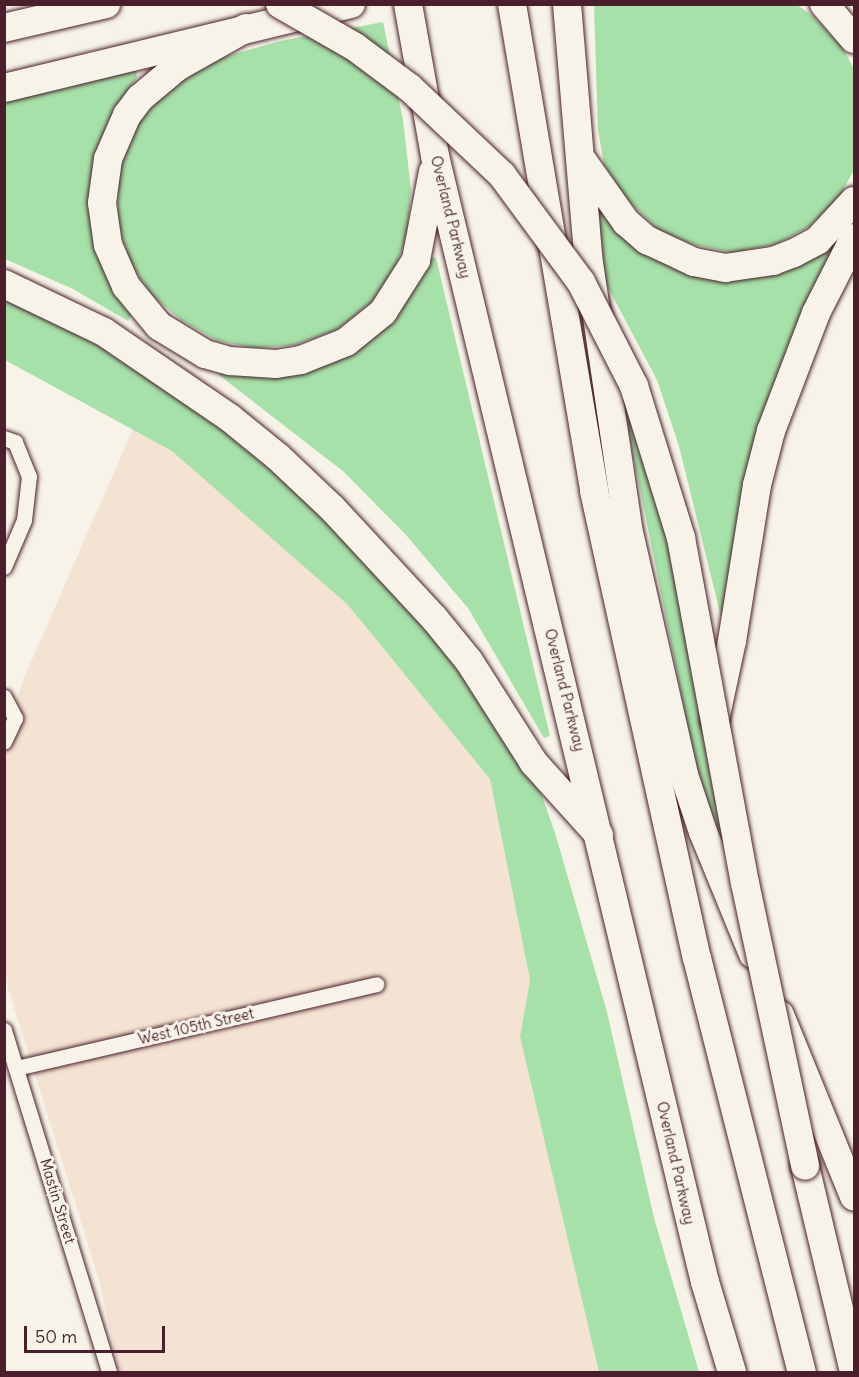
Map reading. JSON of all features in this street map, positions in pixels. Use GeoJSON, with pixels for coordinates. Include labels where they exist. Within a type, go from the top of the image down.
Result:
{"type":"FeatureCollection","features":[{"type":"Feature","properties":{"kind":"highway"},"geometry":{"type":"LineString","coordinates":[[4,28],[106,4]]}},
{"type":"Feature","properties":{"kind":"highway"},"geometry":{"type":"LineString","coordinates":[[280,4],[355,47],[461,133],[502,175],[581,282],[634,386],[653,440],[681,538],[715,720],[805,1166],[854,1372]]}},
{"type":"Feature","properties":{"kind":"highway"},"geometry":{"type":"LineString","coordinates":[[4,88],[351,4]]}},
{"type":"Feature","properties":{"kind":"highway","name":"Overland Parkway"},"geometry":{"type":"LineString","coordinates":[[408,4],[435,156],[601,837],[705,1282],[732,1372]]}},
{"type":"Feature","properties":{"kind":"highway"},"geometry":{"type":"LineString","coordinates":[[512,4],[594,491],[697,958],[802,1372]]}},
{"type":"Feature","properties":{"kind":"highway"},"geometry":{"type":"LineString","coordinates":[[824,4],[855,39]]}},
{"type":"Feature","properties":{"kind":"highway"},"geometry":{"type":"LineString","coordinates":[[568,16],[577,153],[609,409],[628,528],[684,775],[719,876],[855,1196]]}},
{"type":"Feature","properties":{"kind":"highway"},"geometry":{"type":"LineString","coordinates":[[246,28],[177,67],[140,98],[127,115],[108,159],[102,203],[108,245],[126,286],[159,326],[205,354],[230,361],[276,364],[301,360],[346,342],[383,312],[416,260],[425,228],[435,156]]}},
{"type":"Feature","properties":{"kind":"highway"},"geometry":{"type":"LineString","coordinates":[[577,153],[626,222],[647,240],[694,262],[725,268],[773,261],[794,253],[818,240],[855,201]]}},
{"type":"Feature","properties":{"kind":"highway"},"geometry":{"type":"LineString","coordinates":[[715,720],[732,641],[750,520],[771,431],[816,313],[855,238]]}},
{"type":"Feature","properties":{"kind":"highway"},"geometry":{"type":"LineString","coordinates":[[4,284],[104,333],[230,418],[278,457],[332,508],[434,618],[469,660],[534,763],[601,837]]}},
{"type":"Feature","properties":{"kind":"street"},"geometry":{"type":"LineString","coordinates":[[4,438],[15,442],[28,476],[24,520],[4,567]]}},
{"type":"Feature","properties":{"kind":"street"},"geometry":{"type":"LineString","coordinates":[[4,698],[15,718],[4,742]]}},
{"type":"Feature","properties":{"kind":"street","name":"West 105th Street"},"geometry":{"type":"LineString","coordinates":[[16,1068],[376,984]]}},
{"type":"Feature","properties":{"kind":"street","name":"Mastin Street"},"geometry":{"type":"LineString","coordinates":[[4,1030],[109,1372]]}},
{"type":"Feature","properties":{"kind":"shaded area"},"geometry":{"type":"Polygon","coordinates":[[[133,429],[172,450],[348,605],[490,779],[530,980],[520,1037],[599,1372],[119,1372],[99,1280],[5,978],[5,734],[24,678],[133,429]]]}},
{"type":"Feature","properties":{"kind":"green space"},"geometry":{"type":"Polygon","coordinates":[[[594,5],[797,5],[814,17],[842,47],[854,69],[854,170],[840,196],[810,226],[776,244],[734,253],[695,245],[660,231],[626,199],[604,164],[598,130],[594,5]]]}},
{"type":"Feature","properties":{"kind":"green space"},"geometry":{"type":"Polygon","coordinates":[[[383,22],[403,120],[411,190],[407,236],[395,269],[373,301],[337,330],[294,345],[255,348],[218,341],[181,320],[153,296],[129,262],[118,222],[118,176],[128,138],[150,104],[210,61],[280,41],[383,22]]]}},
{"type":"Feature","properties":{"kind":"green space"},"geometry":{"type":"Polygon","coordinates":[[[136,69],[137,78],[119,103],[103,141],[132,314],[128,321],[73,289],[5,259],[4,101],[136,69]]]}},
{"type":"Feature","properties":{"kind":"green space"},"geometry":{"type":"Polygon","coordinates":[[[599,205],[676,267],[841,234],[723,625],[679,446],[657,380],[602,276],[594,206],[599,205]]]}},
{"type":"Feature","properties":{"kind":"green space"},"geometry":{"type":"Polygon","coordinates":[[[429,257],[436,258],[550,736],[544,738],[468,608],[406,535],[344,472],[219,375],[223,368],[289,371],[429,257]]]}},
{"type":"Feature","properties":{"kind":"green space"},"geometry":{"type":"Polygon","coordinates":[[[4,296],[125,359],[352,520],[537,782],[555,833],[607,1012],[654,1218],[699,1372],[599,1372],[520,1037],[530,980],[490,779],[348,605],[172,451],[5,360],[4,296]]]}},
{"type":"Feature","properties":{"kind":"green space"},"geometry":{"type":"Polygon","coordinates":[[[620,390],[659,492],[724,842],[703,792],[692,747],[620,390]]]}}]}
